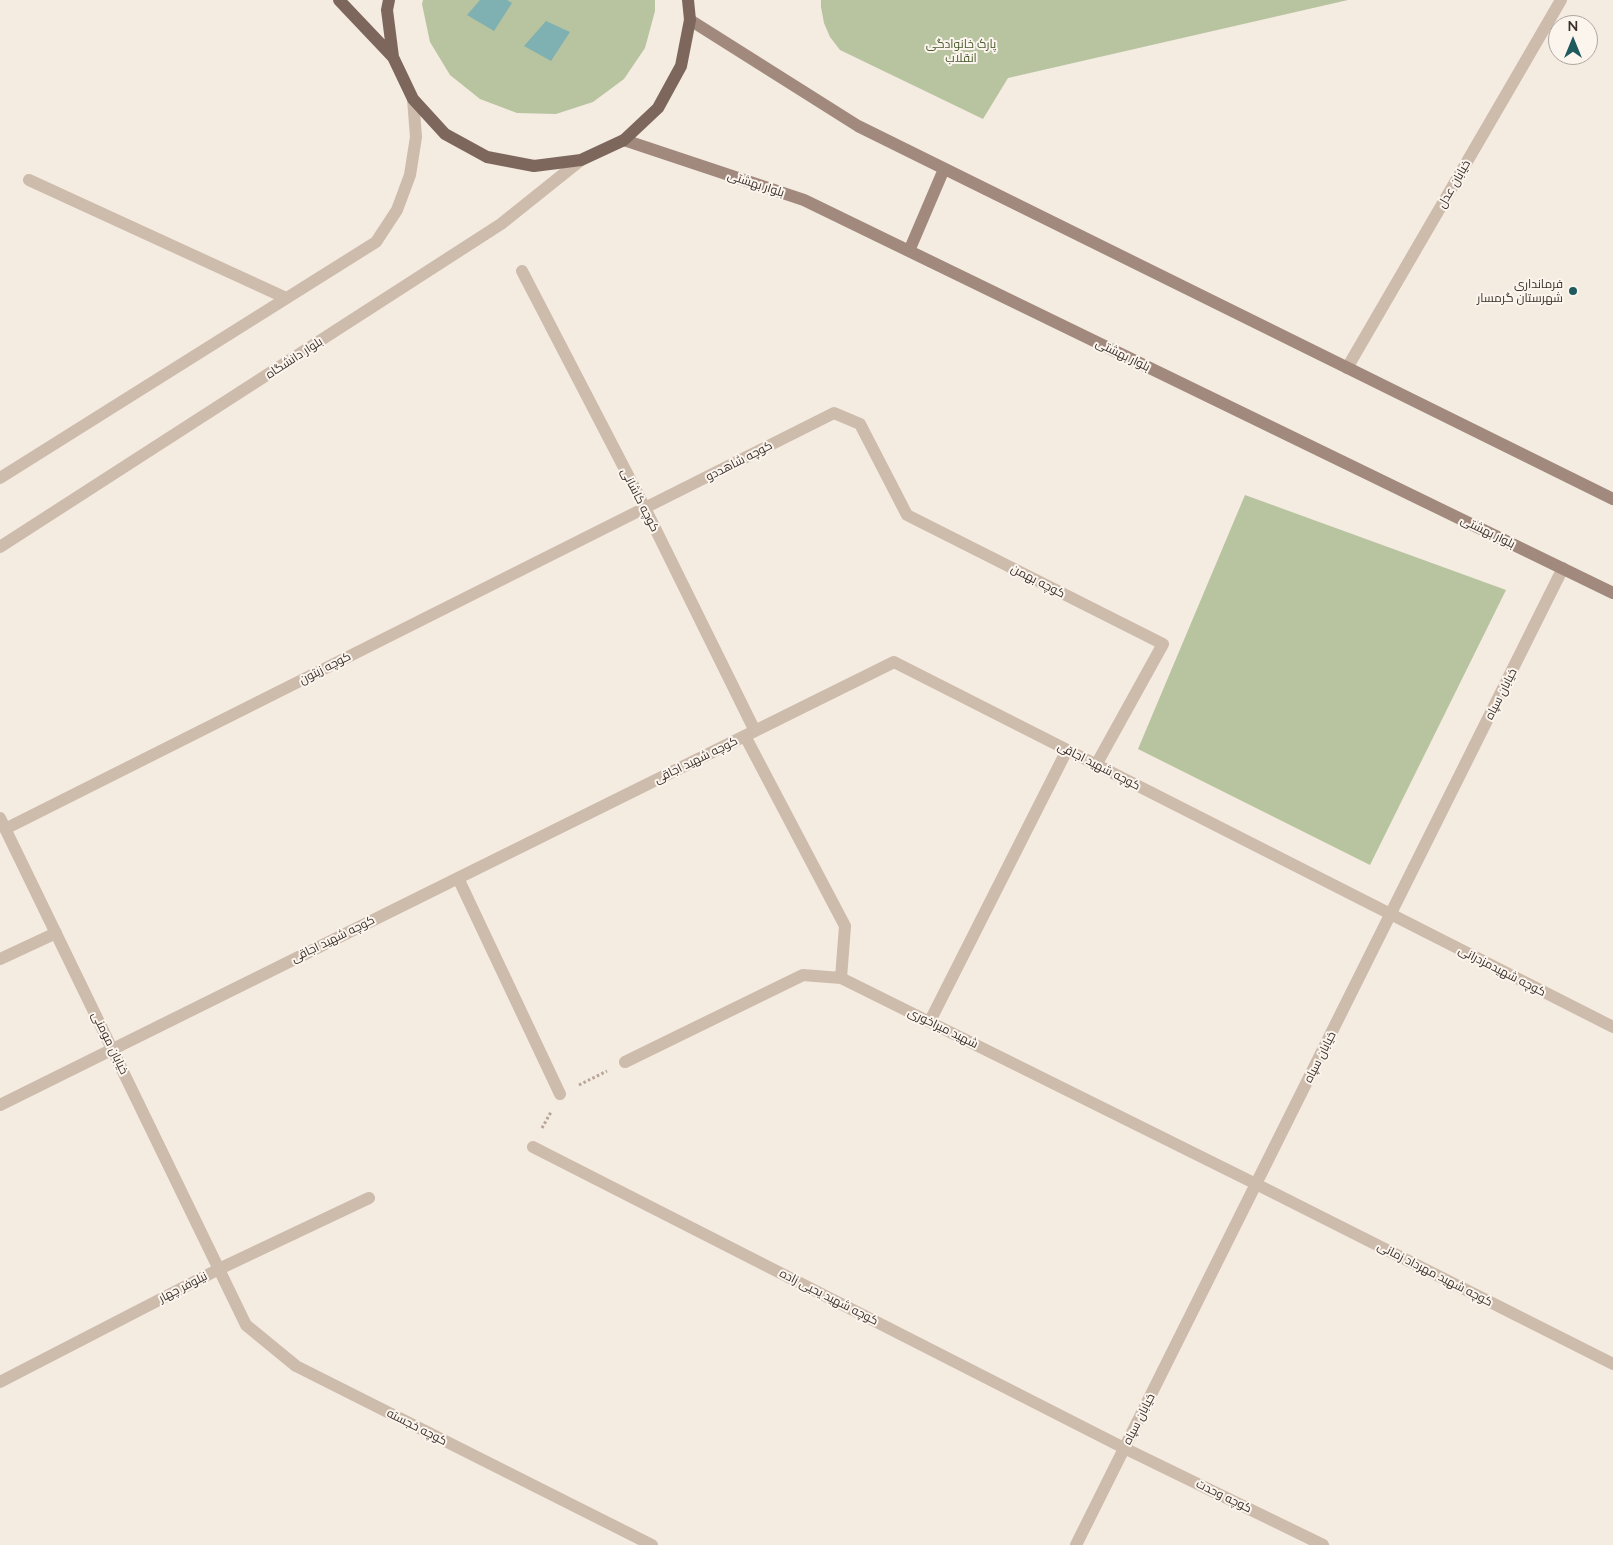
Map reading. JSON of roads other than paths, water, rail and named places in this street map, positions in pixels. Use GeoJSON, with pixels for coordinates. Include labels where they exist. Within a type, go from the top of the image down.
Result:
{"type":"FeatureCollection","features":[{"type":"Feature","properties":{"kind":"main road"},"geometry":{"type":"LineString","coordinates":[[339,0],[393,57],[413,99],[445,134],[487,157],[534,166],[580,160],[624,140],[658,108],[681,66],[690,20],[688,0]]}},
{"type":"Feature","properties":{"kind":"main road"},"geometry":{"type":"LineString","coordinates":[[389,0],[387,10],[393,57]]}},
{"type":"Feature","properties":{"kind":"main road"},"geometry":{"type":"LineString","coordinates":[[690,20],[858,126],[1613,499]]}},
{"type":"Feature","properties":{"kind":"main road","name":"بلوار بهشتی"},"geometry":{"type":"LineString","coordinates":[[624,140],[804,200],[1613,593]]}},
{"type":"Feature","properties":{"kind":"main road"},"geometry":{"type":"LineString","coordinates":[[909,251],[944,169]]}},
{"type":"Feature","properties":{"kind":"street","name":"خیابان عدل"},"geometry":{"type":"LineString","coordinates":[[1347,368],[1561,0]]}},
{"type":"Feature","properties":{"kind":"street"},"geometry":{"type":"LineString","coordinates":[[0,478],[376,242],[397,210],[410,175],[416,138],[413,99]]}},
{"type":"Feature","properties":{"kind":"street","name":"بلوار دانشگاه"},"geometry":{"type":"LineString","coordinates":[[0,547],[501,224],[580,160]]}},
{"type":"Feature","properties":{"kind":"street"},"geometry":{"type":"LineString","coordinates":[[29,180],[286,298]]}},
{"type":"Feature","properties":{"kind":"street","name":"کوچه کاشانی"},"geometry":{"type":"LineString","coordinates":[[522,271],[645,508],[750,733],[845,926],[841,978]]}},
{"type":"Feature","properties":{"kind":"street","name":"کوچه شاهددو"},"geometry":{"type":"LineString","coordinates":[[645,508],[834,413]]}},
{"type":"Feature","properties":{"kind":"street","name":"کوچه بهمن"},"geometry":{"type":"LineString","coordinates":[[834,413],[860,424],[907,515],[1163,644],[1096,765]]}},
{"type":"Feature","properties":{"kind":"street","name":"کوچه زیتون"},"geometry":{"type":"LineString","coordinates":[[2,826],[645,508]]}},
{"type":"Feature","properties":{"kind":"street","name":"خیابان سپاه"},"geometry":{"type":"LineString","coordinates":[[1076,1545],[1563,568]]}},
{"type":"Feature","properties":{"kind":"street","name":"کوچه شهید اجاقی"},"geometry":{"type":"LineString","coordinates":[[0,1105],[894,662],[1391,914]]}},
{"type":"Feature","properties":{"kind":"street"},"geometry":{"type":"LineString","coordinates":[[930,1021],[1067,750]]}},
{"type":"Feature","properties":{"kind":"street","name":"خیابان مومنی"},"geometry":{"type":"LineString","coordinates":[[2,826],[219,1269]]}},
{"type":"Feature","properties":{"kind":"street"},"geometry":{"type":"LineString","coordinates":[[458,878],[560,1094]]}},
{"type":"Feature","properties":{"kind":"street","name":"کوچه شهیدمزدرانی"},"geometry":{"type":"LineString","coordinates":[[1391,914],[1613,1027]]}},
{"type":"Feature","properties":{"kind":"street"},"geometry":{"type":"LineString","coordinates":[[0,959],[56,933]]}},
{"type":"Feature","properties":{"kind":"street","name":"شهید میراخوری"},"geometry":{"type":"LineString","coordinates":[[625,1062],[803,975],[841,978],[1256,1184]]}},
{"type":"Feature","properties":{"kind":"street","name":"کوچه شهید یحیی زاده"},"geometry":{"type":"LineString","coordinates":[[533,1146],[1124,1448]]}},
{"type":"Feature","properties":{"kind":"street","name":"کوچه شهید مهرداد زمانی"},"geometry":{"type":"LineString","coordinates":[[1256,1184],[1613,1364]]}},
{"type":"Feature","properties":{"kind":"street","name":"نیلوفر چهار"},"geometry":{"type":"LineString","coordinates":[[0,1382],[219,1269],[369,1198]]}},
{"type":"Feature","properties":{"kind":"street","name":"کوچه خجسته"},"geometry":{"type":"LineString","coordinates":[[219,1269],[246,1324],[296,1366],[652,1545]]}},
{"type":"Feature","properties":{"kind":"street","name":"کوچه وحدت"},"geometry":{"type":"LineString","coordinates":[[1124,1448],[1323,1545]]}},
{"type":"Feature","properties":{"kind":"water"},"geometry":{"type":"Polygon","coordinates":[[[480,0],[507,0],[512,3],[494,31],[467,15],[480,0]]]}},
{"type":"Feature","properties":{"kind":"water"},"geometry":{"type":"Polygon","coordinates":[[[546,21],[570,32],[551,61],[524,46],[546,21]]]}},
{"type":"Feature","properties":{"kind":"place","name":"فرمانداری شهرستان گرمسار"},"geometry":{"type":"Point","coordinates":[1573,291]}},
{"type":"Feature","properties":{"kind":"park label","name":"پارک خانوادگی انقلاب"},"geometry":{"type":"Point","coordinates":[961,51]}}]}
